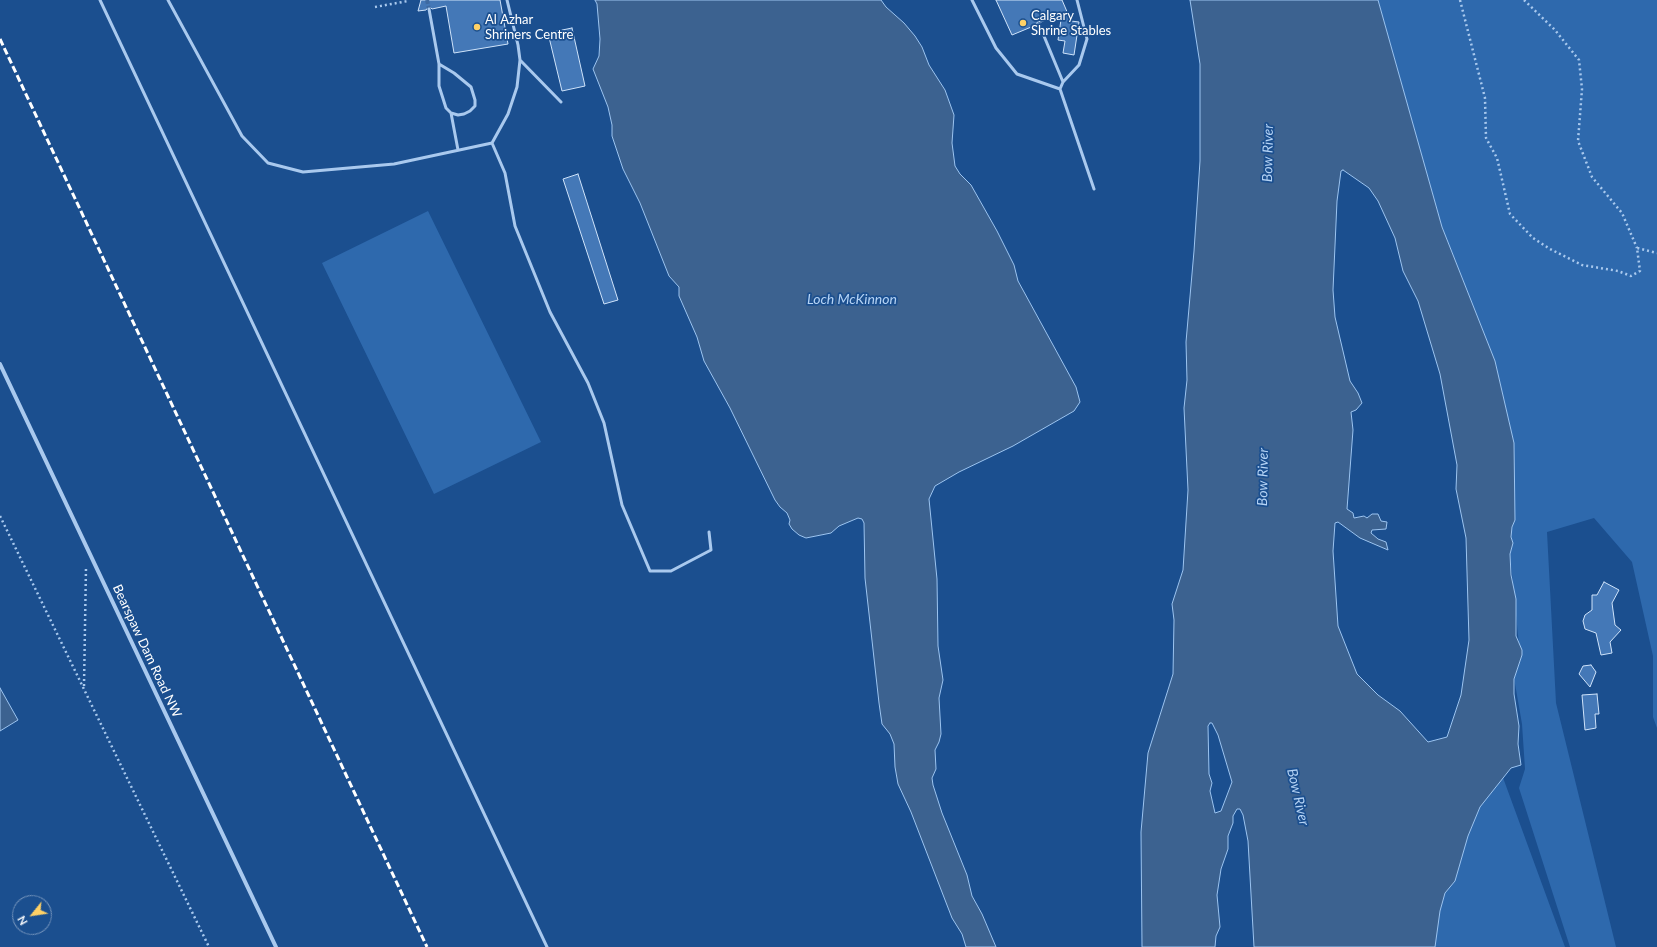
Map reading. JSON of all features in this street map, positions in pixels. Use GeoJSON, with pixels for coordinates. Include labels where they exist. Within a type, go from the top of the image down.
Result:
{"type":"FeatureCollection","features":[{"type":"Feature","properties":{"kind":"street","name":"Bearspaw Dam Road NW"},"geometry":{"type":"LineString","coordinates":[[0,364],[276,947]]}},
{"type":"Feature","properties":{"kind":"lane"},"geometry":{"type":"LineString","coordinates":[[100,0],[547,947]]}},
{"type":"Feature","properties":{"kind":"lane"},"geometry":{"type":"LineString","coordinates":[[168,0],[242,136],[268,163],[303,172],[394,164],[492,143],[508,114],[517,87],[520,60],[518,45],[507,0]]}},
{"type":"Feature","properties":{"kind":"lane"},"geometry":{"type":"LineString","coordinates":[[972,0],[996,48],[1017,74],[1060,89]]}},
{"type":"Feature","properties":{"kind":"lane"},"geometry":{"type":"LineString","coordinates":[[1077,0],[1087,39],[1079,65],[1063,82],[1060,89],[1094,189]]}},
{"type":"Feature","properties":{"kind":"lane"},"geometry":{"type":"LineString","coordinates":[[429,9],[439,64],[442,101],[450,113],[458,150]]}},
{"type":"Feature","properties":{"kind":"lane"},"geometry":{"type":"LineString","coordinates":[[1039,24],[1063,82]]}},
{"type":"Feature","properties":{"kind":"lane"},"geometry":{"type":"LineString","coordinates":[[520,60],[561,102]]}},
{"type":"Feature","properties":{"kind":"lane"},"geometry":{"type":"LineString","coordinates":[[439,64],[465,81],[474,93],[475,106],[470,111],[464,114],[450,113]]}},
{"type":"Feature","properties":{"kind":"lane"},"geometry":{"type":"LineString","coordinates":[[492,143],[505,173],[515,226],[550,312],[588,383],[604,423],[622,505],[650,571],[671,571],[711,550],[709,532]]}},
{"type":"Feature","properties":{"kind":"path"},"geometry":{"type":"LineString","coordinates":[[1460,0],[1485,98],[1486,138],[1497,158],[1510,214],[1533,238],[1550,249],[1582,265],[1618,271],[1631,276],[1640,271],[1637,248],[1622,213],[1592,177],[1578,141],[1582,89],[1579,60],[1555,30],[1524,0]]}},
{"type":"Feature","properties":{"kind":"path"},"geometry":{"type":"LineString","coordinates":[[375,7],[408,1]]}},
{"type":"Feature","properties":{"kind":"path"},"geometry":{"type":"LineString","coordinates":[[1637,248],[1657,253]]}},
{"type":"Feature","properties":{"kind":"path"},"geometry":{"type":"LineString","coordinates":[[0,516],[84,686],[209,947]]}},
{"type":"Feature","properties":{"kind":"path"},"geometry":{"type":"LineString","coordinates":[[84,686],[86,548]]}},
{"type":"Feature","properties":{"kind":"shaded area"},"geometry":{"type":"Polygon","coordinates":[[[1378,0],[1657,0],[1657,728],[1653,717],[1653,656],[1632,562],[1594,518],[1547,532],[1556,703],[1616,947],[1570,947],[1519,788],[1525,769],[1522,724],[1514,678],[1519,645],[1510,554],[1515,491],[1514,443],[1495,361],[1442,227],[1378,0]]]}},
{"type":"Feature","properties":{"kind":"shaded area"},"geometry":{"type":"Polygon","coordinates":[[[428,211],[541,442],[434,494],[322,263],[428,211]]]}},
{"type":"Feature","properties":{"kind":"shaded area"},"geometry":{"type":"Polygon","coordinates":[[[1498,764],[1565,947],[1424,947],[1444,857],[1498,764]]]}},
{"type":"Feature","properties":{"kind":"water","name":"Loch McKinnon"},"geometry":{"type":"Polygon","coordinates":[[[595,0],[881,0],[915,36],[922,47],[929,65],[945,90],[954,115],[952,143],[955,166],[960,174],[971,185],[997,231],[1014,265],[1018,281],[1076,387],[1080,402],[1074,411],[1013,446],[959,472],[935,486],[929,499],[937,579],[938,646],[943,680],[939,698],[941,734],[935,750],[936,769],[932,778],[933,785],[942,813],[967,875],[972,896],[982,914],[996,947],[966,947],[962,934],[952,918],[911,812],[898,784],[895,767],[894,744],[890,734],[882,724],[879,703],[865,578],[864,523],[862,519],[858,518],[839,526],[831,533],[806,538],[799,535],[792,529],[789,524],[790,520],[787,513],[775,500],[730,408],[704,361],[697,337],[679,296],[679,287],[669,276],[640,203],[623,169],[612,136],[612,125],[608,107],[593,69],[599,56],[600,39],[597,4],[595,0]]]}},
{"type":"Feature","properties":{"kind":"water","name":"Bow River"},"geometry":{"type":"Polygon","coordinates":[[[1190,0],[1378,0],[1442,227],[1495,361],[1514,443],[1515,520],[1512,527],[1511,537],[1513,543],[1510,554],[1511,575],[1516,599],[1516,636],[1522,650],[1522,655],[1514,679],[1514,694],[1519,726],[1518,744],[1521,765],[1511,768],[1480,807],[1468,836],[1455,881],[1445,893],[1440,911],[1435,947],[1254,947],[1248,841],[1243,815],[1240,809],[1237,809],[1233,816],[1233,823],[1228,836],[1228,849],[1221,869],[1217,895],[1220,927],[1216,936],[1215,947],[1142,947],[1141,832],[1148,753],[1173,674],[1174,620],[1172,604],[1183,570],[1188,490],[1184,408],[1187,380],[1186,342],[1200,161],[1200,64],[1190,0]],[[1343,170],[1341,171],[1337,201],[1333,290],[1335,317],[1350,381],[1358,393],[1362,403],[1356,410],[1351,412],[1353,430],[1347,509],[1353,513],[1354,518],[1364,516],[1367,518],[1372,514],[1378,514],[1381,521],[1387,522],[1386,529],[1372,530],[1371,533],[1378,539],[1386,542],[1388,550],[1360,538],[1338,522],[1335,523],[1333,551],[1338,626],[1357,674],[1378,695],[1400,711],[1428,742],[1447,737],[1461,695],[1469,640],[1466,538],[1456,489],[1457,465],[1440,374],[1418,301],[1403,271],[1395,238],[1378,201],[1369,188],[1343,170]],[[1212,723],[1208,726],[1209,774],[1212,783],[1210,791],[1215,813],[1221,811],[1232,782],[1218,735],[1212,723]]]}},
{"type":"Feature","properties":{"kind":"water"},"geometry":{"type":"Polygon","coordinates":[[[0,688],[18,720],[0,731],[0,688]]]}},
{"type":"Feature","properties":{"kind":"building","name":"Al Azhar Shriners Centre"},"geometry":{"type":"Polygon","coordinates":[[[421,0],[500,0],[508,44],[454,53],[446,6],[432,9],[429,6],[426,10],[418,11],[421,0]]]}},
{"type":"Feature","properties":{"kind":"building","name":"Calgary Shrine Stables"},"geometry":{"type":"Polygon","coordinates":[[[996,0],[1062,0],[1071,21],[1079,22],[1074,55],[1063,53],[1065,41],[1058,40],[1062,13],[1041,22],[1038,21],[1036,25],[1012,35],[996,0]]]}},
{"type":"Feature","properties":{"kind":"building"},"geometry":{"type":"Polygon","coordinates":[[[572,28],[585,86],[562,91],[548,33],[572,28]]]}},
{"type":"Feature","properties":{"kind":"building"},"geometry":{"type":"Polygon","coordinates":[[[578,174],[618,300],[604,304],[563,179],[578,174]]]}},
{"type":"Feature","properties":{"kind":"building"},"geometry":{"type":"Polygon","coordinates":[[[1604,582],[1619,590],[1612,603],[1615,625],[1621,630],[1610,642],[1612,653],[1601,655],[1596,633],[1585,629],[1583,621],[1585,615],[1592,610],[1592,595],[1597,595],[1604,582]]]}},
{"type":"Feature","properties":{"kind":"building"},"geometry":{"type":"Polygon","coordinates":[[[1591,665],[1596,672],[1590,687],[1579,674],[1583,666],[1591,665]]]}},
{"type":"Feature","properties":{"kind":"building"},"geometry":{"type":"Polygon","coordinates":[[[1597,694],[1599,714],[1595,714],[1596,728],[1585,730],[1582,695],[1597,694]]]}},
{"type":"Feature","properties":{"kind":"tunnel"},"geometry":{"type":"LineString","coordinates":[[427,0],[429,9]]}},
{"type":"Feature","properties":{"kind":"railway"},"geometry":{"type":"LineString","coordinates":[[0,39],[427,947]]}},
{"type":"Feature","properties":{"kind":"place","name":"Calgary Shrine Stables"},"geometry":{"type":"Point","coordinates":[1023,23]}},
{"type":"Feature","properties":{"kind":"place","name":"Al Azhar Shriners Centre"},"geometry":{"type":"Point","coordinates":[477,27]}}]}
